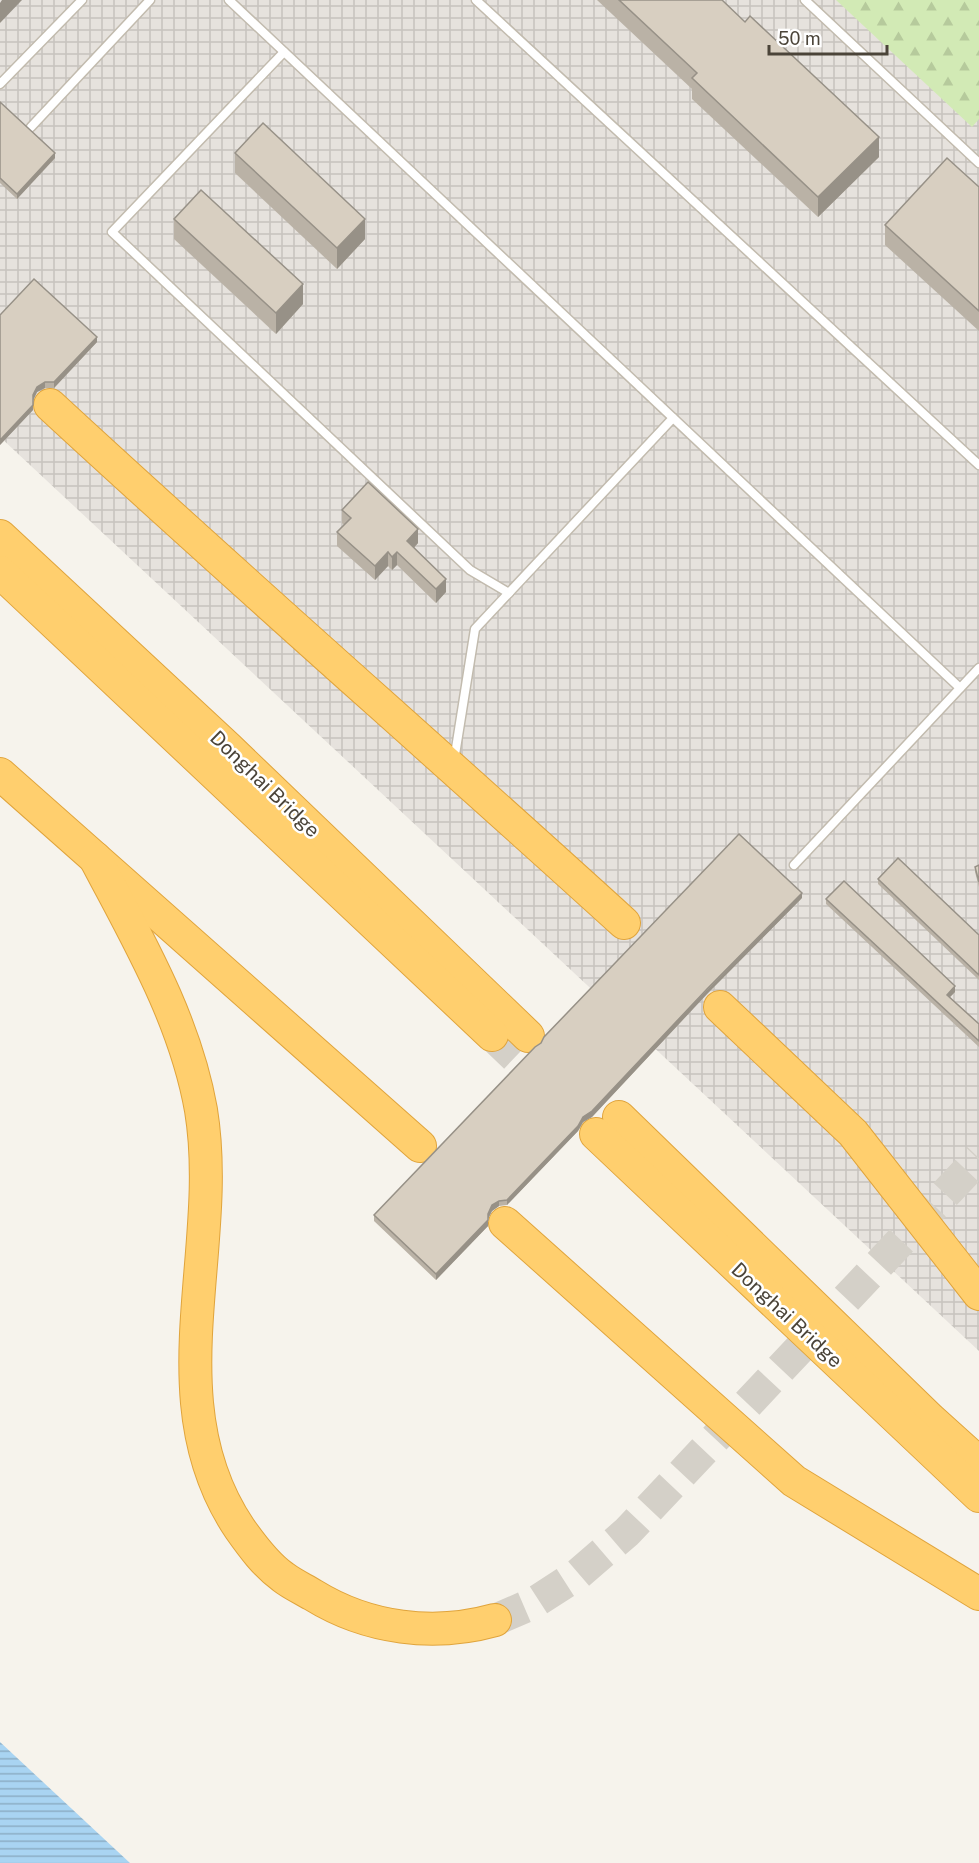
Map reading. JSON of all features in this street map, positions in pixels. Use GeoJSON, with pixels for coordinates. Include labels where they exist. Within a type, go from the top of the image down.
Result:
{"type":"FeatureCollection","features":[{"type":"Feature","properties":{"kind":"highway"},"geometry":{"type":"LineString","coordinates":[[50,405],[624,923]]}},
{"type":"Feature","properties":{"kind":"highway","name":"Donghai Bridge"},"geometry":{"type":"LineString","coordinates":[[0,536],[228,748],[528,1036]]}},
{"type":"Feature","properties":{"kind":"highway","name":"Donghai Bridge"},"geometry":{"type":"LineString","coordinates":[[0,573],[492,1035]]}},
{"type":"Feature","properties":{"kind":"highway"},"geometry":{"type":"LineString","coordinates":[[0,774],[420,1146]]}},
{"type":"Feature","properties":{"kind":"highway"},"geometry":{"type":"LineString","coordinates":[[95,858],[151,966],[183,1037],[200,1108],[204,1143],[204,1183],[195,1371],[198,1425],[211,1473],[230,1513],[252,1545],[282,1577],[327,1604],[363,1619],[406,1628],[444,1629],[473,1626],[495,1620]]}},
{"type":"Feature","properties":{"kind":"highway"},"geometry":{"type":"LineString","coordinates":[[720,1007],[853,1133],[979,1294]]}},
{"type":"Feature","properties":{"kind":"highway","name":"Donghai Bridge"},"geometry":{"type":"LineString","coordinates":[[979,1463],[607,1125],[979,1496]]}},
{"type":"Feature","properties":{"kind":"highway"},"geometry":{"type":"LineString","coordinates":[[505,1223],[794,1481],[979,1594]]}},
{"type":"Feature","properties":{"kind":"lane"},"geometry":{"type":"LineString","coordinates":[[0,84],[82,0]]}},
{"type":"Feature","properties":{"kind":"lane"},"geometry":{"type":"LineString","coordinates":[[31,127],[150,0]]}},
{"type":"Feature","properties":{"kind":"lane"},"geometry":{"type":"LineString","coordinates":[[229,0],[960,688]]}},
{"type":"Feature","properties":{"kind":"lane"},"geometry":{"type":"LineString","coordinates":[[476,0],[979,465]]}},
{"type":"Feature","properties":{"kind":"lane"},"geometry":{"type":"LineString","coordinates":[[805,0],[979,163]]}},
{"type":"Feature","properties":{"kind":"lane"},"geometry":{"type":"LineString","coordinates":[[284,52],[112,232],[470,570],[509,593]]}},
{"type":"Feature","properties":{"kind":"lane"},"geometry":{"type":"LineString","coordinates":[[453,767],[475,629],[673,417]]}},
{"type":"Feature","properties":{"kind":"lane"},"geometry":{"type":"LineString","coordinates":[[794,865],[979,668]]}},
{"type":"Feature","properties":{"kind":"shaded area"},"geometry":{"type":"Polygon","coordinates":[[[0,0],[979,0],[979,1351],[0,437],[0,0]]]}},
{"type":"Feature","properties":{"kind":"green space"},"geometry":{"type":"Polygon","coordinates":[[[836,0],[979,0],[979,119],[972,127],[836,0]]]}},
{"type":"Feature","properties":{"kind":"water"},"geometry":{"type":"Polygon","coordinates":[[[0,1742],[130,1863],[0,1863],[0,1742]]]}},
{"type":"Feature","properties":{"kind":"building"},"geometry":{"type":"Polygon","coordinates":[[[619,0],[722,0],[745,22],[750,16],[879,137],[818,197],[692,78],[697,73],[619,0]]]}},
{"type":"Feature","properties":{"kind":"building"},"geometry":{"type":"Polygon","coordinates":[[[0,102],[55,153],[17,194],[0,178],[0,102]]]}},
{"type":"Feature","properties":{"kind":"building"},"geometry":{"type":"Polygon","coordinates":[[[263,123],[365,219],[337,248],[235,153],[263,123]]]}},
{"type":"Feature","properties":{"kind":"building"},"geometry":{"type":"Polygon","coordinates":[[[947,158],[979,187],[979,311],[885,225],[947,158]]]}},
{"type":"Feature","properties":{"kind":"building"},"geometry":{"type":"Polygon","coordinates":[[[201,190],[303,284],[276,313],[174,219],[201,190]]]}},
{"type":"Feature","properties":{"kind":"building"},"geometry":{"type":"Polygon","coordinates":[[[34,279],[97,337],[54,382],[45,382],[37,387],[33,395],[33,405],[0,440],[0,315],[34,279]]]}},
{"type":"Feature","properties":{"kind":"building"},"geometry":{"type":"Polygon","coordinates":[[[368,482],[418,529],[407,541],[446,579],[436,589],[397,552],[392,557],[388,552],[375,566],[337,532],[351,518],[342,510],[368,482]]]}},
{"type":"Feature","properties":{"kind":"building"},"geometry":{"type":"Polygon","coordinates":[[[739,834],[802,893],[707,989],[592,1111],[583,1117],[578,1126],[507,1200],[492,1205],[488,1220],[436,1274],[374,1215],[739,834]]]}},
{"type":"Feature","properties":{"kind":"building"},"geometry":{"type":"Polygon","coordinates":[[[898,858],[979,935],[979,975],[878,879],[898,858]]]}},
{"type":"Feature","properties":{"kind":"building"},"geometry":{"type":"Polygon","coordinates":[[[979,865],[979,882],[975,867],[979,865]]]}},
{"type":"Feature","properties":{"kind":"building"},"geometry":{"type":"Polygon","coordinates":[[[844,881],[955,986],[947,995],[979,1024],[979,1041],[826,899],[844,881]]]}},
{"type":"Feature","properties":{"kind":"tunnel"},"geometry":{"type":"LineString","coordinates":[[492,1035],[596,1134]]}},
{"type":"Feature","properties":{"kind":"tunnel"},"geometry":{"type":"LineString","coordinates":[[495,1620],[532,1604],[577,1575],[627,1532],[979,1158]]}}]}
